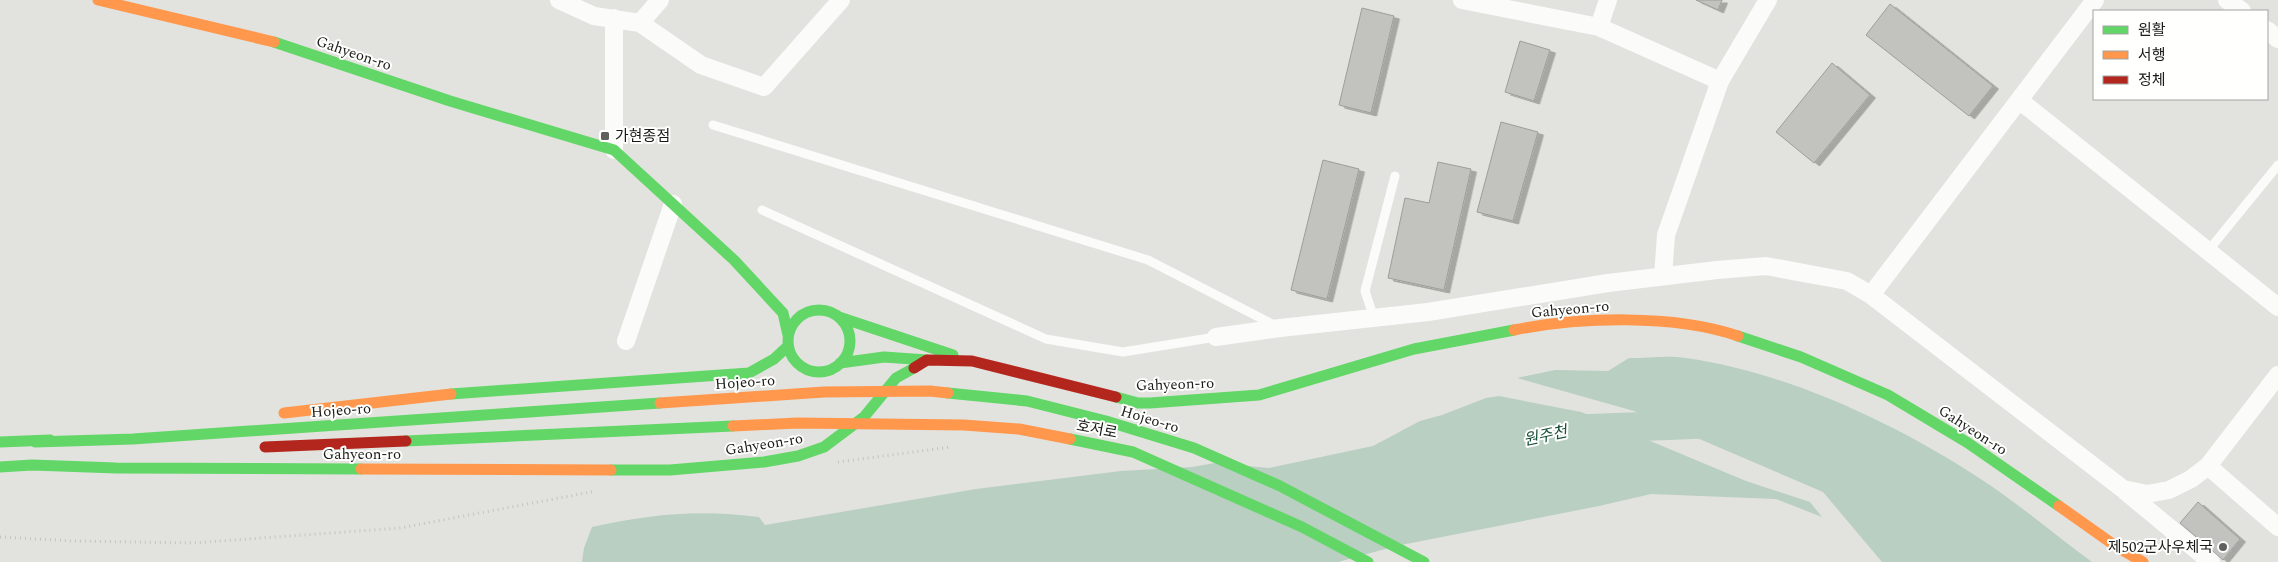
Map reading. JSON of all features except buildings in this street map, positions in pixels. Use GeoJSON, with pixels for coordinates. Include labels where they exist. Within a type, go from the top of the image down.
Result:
{"type":"FeatureCollection","features":[{"type":"Feature","properties":{"kind":"street","name":"Gahyeon-ro"},"geometry":{"type":"LineString","coordinates":[[98,0],[277,43],[450,101],[614,150],[734,260]]}},
{"type":"Feature","properties":{"kind":"street"},"geometry":{"type":"LineString","coordinates":[[558,0],[594,16],[640,23],[700,65],[764,87],[841,0]]}},
{"type":"Feature","properties":{"kind":"street"},"geometry":{"type":"LineString","coordinates":[[640,23],[660,0]]}},
{"type":"Feature","properties":{"kind":"street"},"geometry":{"type":"LineString","coordinates":[[1462,0],[1599,27],[1720,81]]}},
{"type":"Feature","properties":{"kind":"street"},"geometry":{"type":"LineString","coordinates":[[1599,27],[1608,0]]}},
{"type":"Feature","properties":{"kind":"street"},"geometry":{"type":"LineString","coordinates":[[1663,276],[1666,236],[1720,81],[1768,0]]}},
{"type":"Feature","properties":{"kind":"street"},"geometry":{"type":"LineString","coordinates":[[1871,294],[2095,0]]}},
{"type":"Feature","properties":{"kind":"street"},"geometry":{"type":"LineString","coordinates":[[2227,0],[2241,10]]}},
{"type":"Feature","properties":{"kind":"street"},"geometry":{"type":"LineString","coordinates":[[614,18],[614,150]]}},
{"type":"Feature","properties":{"kind":"street"},"geometry":{"type":"LineString","coordinates":[[2268,31],[2278,39]]}},
{"type":"Feature","properties":{"kind":"street"},"geometry":{"type":"LineString","coordinates":[[2019,100],[2278,306]]}},
{"type":"Feature","properties":{"kind":"street"},"geometry":{"type":"LineString","coordinates":[[626,341],[673,204]]}},
{"type":"Feature","properties":{"kind":"street"},"geometry":{"type":"LineString","coordinates":[[734,260],[775,286]]}},
{"type":"Feature","properties":{"kind":"street"},"geometry":{"type":"LineString","coordinates":[[734,260],[783,313],[788,341],[797,363],[805,369],[824,371],[840,363],[862,357],[896,356],[927,360]]}},
{"type":"Feature","properties":{"kind":"street"},"geometry":{"type":"LineString","coordinates":[[1216,337],[1428,312],[1608,283],[1766,266],[1847,281],[1871,294],[2123,489],[2212,562]]}},
{"type":"Feature","properties":{"kind":"street"},"geometry":{"type":"LineString","coordinates":[[800,301],[838,317],[972,361]]}},
{"type":"Feature","properties":{"kind":"street"},"geometry":{"type":"LineString","coordinates":[[274,414],[458,393],[749,373],[774,359],[788,341],[792,325],[799,317],[808,312],[818,310]]}},
{"type":"Feature","properties":{"kind":"street"},"geometry":{"type":"LineString","coordinates":[[838,317],[845,325],[849,335],[849,346],[840,363]]}},
{"type":"Feature","properties":{"kind":"street","name":"Gahyeon-ro"},"geometry":{"type":"LineString","coordinates":[[32,466],[670,470],[764,462],[798,456],[824,448],[864,416],[896,378],[927,360],[972,361],[1138,403],[1150,403],[1259,395],[1414,349],[1530,327],[1629,319],[1714,327],[1801,357],[1888,395],[1968,442],[2117,547],[2144,562]]}},
{"type":"Feature","properties":{"kind":"street"},"geometry":{"type":"LineString","coordinates":[[2123,489],[2147,494],[2169,490],[2191,479],[2208,466],[2278,375]]}},
{"type":"Feature","properties":{"kind":"street","name":"Hojeo-ro"},"geometry":{"type":"LineString","coordinates":[[0,442],[133,439],[824,392],[930,391],[1027,401],[1106,421],[1194,448],[1280,486],[1424,562]]}},
{"type":"Feature","properties":{"kind":"street","name":"Hojeo-ro"},"geometry":{"type":"LineString","coordinates":[[35,442],[196,423]]}},
{"type":"Feature","properties":{"kind":"street","name":"호저로"},"geometry":{"type":"LineString","coordinates":[[251,448],[797,423],[964,425],[1019,429],[1133,452],[1302,527],[1368,562]]}},
{"type":"Feature","properties":{"kind":"street"},"geometry":{"type":"LineString","coordinates":[[0,467],[32,466],[104,456]]}},
{"type":"Feature","properties":{"kind":"street"},"geometry":{"type":"LineString","coordinates":[[2208,466],[2278,527]]}},
{"type":"Feature","properties":{"kind":"lane"},"geometry":{"type":"LineString","coordinates":[[713,125],[1148,260],[1280,328]]}},
{"type":"Feature","properties":{"kind":"lane"},"geometry":{"type":"LineString","coordinates":[[2208,251],[2278,165]]}},
{"type":"Feature","properties":{"kind":"lane"},"geometry":{"type":"LineString","coordinates":[[1374,318],[1365,291],[1395,176]]}},
{"type":"Feature","properties":{"kind":"lane"},"geometry":{"type":"LineString","coordinates":[[762,210],[1046,339],[1123,352],[1216,337]]}},
{"type":"Feature","properties":{"kind":"water"},"geometry":{"type":"Polygon","coordinates":[[[1679,357],[1724,365],[1762,375],[1839,403],[1912,438],[1979,478],[2022,508],[2092,562],[1882,562],[1823,492],[1634,411],[1517,378],[1555,370],[1608,371],[1629,358],[1679,357]]]}},
{"type":"Feature","properties":{"kind":"water"},"geometry":{"type":"Polygon","coordinates":[[[1499,396],[1581,412],[1746,481],[1810,502],[1822,517],[1776,499],[1651,494],[1396,546],[1338,562],[582,562],[584,548],[592,527],[634,519],[675,514],[716,513],[759,517],[765,525],[976,489],[1121,471],[1192,467],[1215,463],[1269,468],[1373,446],[1420,421],[1442,415],[1486,398],[1499,396]]]}},
{"type":"Feature","properties":{"kind":"waterway","name":"원주천"},"geometry":{"type":"LineString","coordinates":[[1578,429],[1706,424]]}},
{"type":"Feature","properties":{"kind":"traffic: fast"},"geometry":{"type":"LineString","coordinates":[[274,42],[450,101],[614,150],[734,260],[783,313],[788,335]]}},
{"type":"Feature","properties":{"kind":"traffic: fast"},"geometry":{"type":"LineString","coordinates":[[819,310],[836,315],[841,319],[845,324],[850,341],[845,358],[841,363],[836,367],[819,372],[802,367],[797,363],[793,358],[788,341],[793,324],[797,319],[802,315],[819,310]]}},
{"type":"Feature","properties":{"kind":"traffic: fast"},"geometry":{"type":"LineString","coordinates":[[839,317],[953,355]]}},
{"type":"Feature","properties":{"kind":"traffic: fast"},"geometry":{"type":"LineString","coordinates":[[1116,397],[1138,403],[1150,403],[1259,395],[1414,349],[1514,330]]}},
{"type":"Feature","properties":{"kind":"traffic: fast"},"geometry":{"type":"LineString","coordinates":[[1738,336],[1801,357],[1888,395],[1968,443],[2059,506]]}},
{"type":"Feature","properties":{"kind":"traffic: fast"},"geometry":{"type":"LineString","coordinates":[[451,394],[749,373],[774,359],[788,346]]}},
{"type":"Feature","properties":{"kind":"traffic: fast"},"geometry":{"type":"LineString","coordinates":[[840,363],[884,357],[927,360]]}},
{"type":"Feature","properties":{"kind":"traffic: fast"},"geometry":{"type":"LineString","coordinates":[[611,470],[670,470],[764,462],[798,456],[824,447],[864,417],[896,378],[914,368]]}},
{"type":"Feature","properties":{"kind":"traffic: fast"},"geometry":{"type":"LineString","coordinates":[[948,393],[1027,401],[1106,421],[1194,448],[1280,486],[1424,562]]}},
{"type":"Feature","properties":{"kind":"traffic: fast"},"geometry":{"type":"LineString","coordinates":[[35,442],[133,439],[660,403]]}},
{"type":"Feature","properties":{"kind":"traffic: fast"},"geometry":{"type":"LineString","coordinates":[[406,441],[733,426]]}},
{"type":"Feature","properties":{"kind":"traffic: fast"},"geometry":{"type":"LineString","coordinates":[[1070,439],[1133,452],[1302,527],[1368,562]]}},
{"type":"Feature","properties":{"kind":"traffic: fast"},"geometry":{"type":"LineString","coordinates":[[0,442],[50,440]]}},
{"type":"Feature","properties":{"kind":"traffic: fast"},"geometry":{"type":"LineString","coordinates":[[0,467],[32,465],[116,468],[361,469]]}},
{"type":"Feature","properties":{"kind":"traffic: slow"},"geometry":{"type":"LineString","coordinates":[[98,0],[274,42]]}},
{"type":"Feature","properties":{"kind":"traffic: slow"},"geometry":{"type":"LineString","coordinates":[[1514,330],[1568,322],[1627,320],[1685,324],[1738,336]]}},
{"type":"Feature","properties":{"kind":"traffic: slow"},"geometry":{"type":"LineString","coordinates":[[660,403],[824,392],[930,391],[948,393]]}},
{"type":"Feature","properties":{"kind":"traffic: slow"},"geometry":{"type":"LineString","coordinates":[[284,413],[451,394]]}},
{"type":"Feature","properties":{"kind":"traffic: slow"},"geometry":{"type":"LineString","coordinates":[[733,426],[797,423],[964,425],[1019,429],[1070,439]]}},
{"type":"Feature","properties":{"kind":"traffic: slow"},"geometry":{"type":"LineString","coordinates":[[361,469],[611,470]]}},
{"type":"Feature","properties":{"kind":"traffic: slow"},"geometry":{"type":"LineString","coordinates":[[2059,506],[2117,547],[2143,562]]}},
{"type":"Feature","properties":{"kind":"traffic: jam"},"geometry":{"type":"LineString","coordinates":[[914,368],[927,360],[972,361],[1116,397]]}},
{"type":"Feature","properties":{"kind":"traffic: jam"},"geometry":{"type":"LineString","coordinates":[[265,447],[406,441]]}},
{"type":"Feature","properties":{"kind":"place","name":"가현종점"},"geometry":{"type":"Point","coordinates":[605,136]}},
{"type":"Feature","properties":{"kind":"place","name":"제502군사우체국"},"geometry":{"type":"Point","coordinates":[2223,547]}}]}
